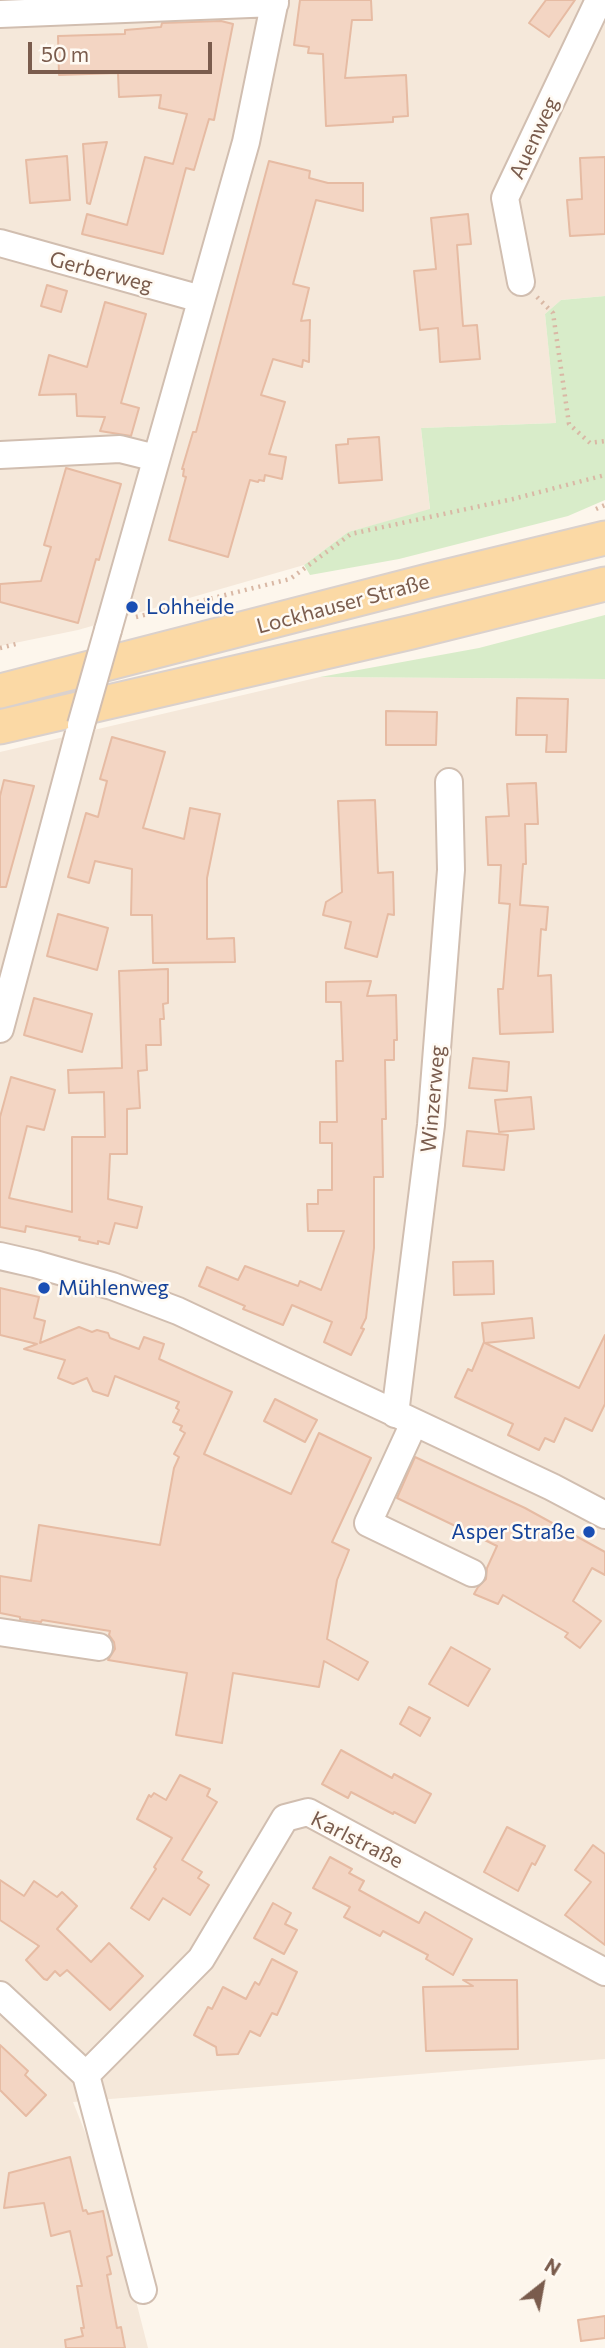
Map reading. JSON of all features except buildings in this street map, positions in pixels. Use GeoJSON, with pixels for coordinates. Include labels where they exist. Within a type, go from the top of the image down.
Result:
{"type":"FeatureCollection","features":[{"type":"Feature","properties":{"kind":"main road","name":"Lockhauser Straße"},"geometry":{"type":"LineString","coordinates":[[0,691],[605,538]]}},
{"type":"Feature","properties":{"kind":"main road","name":"Lockhauser Straße"},"geometry":{"type":"LineString","coordinates":[[0,727],[412,632],[605,584]]}},
{"type":"Feature","properties":{"kind":"street","name":"Auenweg"},"geometry":{"type":"LineString","coordinates":[[521,282],[505,198],[599,0]]}},
{"type":"Feature","properties":{"kind":"street"},"geometry":{"type":"LineString","coordinates":[[0,14],[275,2],[246,142],[81,725],[0,1029]]}},
{"type":"Feature","properties":{"kind":"street","name":"Gerberweg"},"geometry":{"type":"LineString","coordinates":[[0,243],[201,299]]}},
{"type":"Feature","properties":{"kind":"street"},"geometry":{"type":"LineString","coordinates":[[0,455],[120,449],[156,458]]}},
{"type":"Feature","properties":{"kind":"street","name":"Winzerweg"},"geometry":{"type":"LineString","coordinates":[[449,782],[451,870],[405,1418],[368,1523],[472,1573]]}},
{"type":"Feature","properties":{"kind":"street"},"geometry":{"type":"LineString","coordinates":[[0,1256],[112,1286],[167,1307],[552,1487],[605,1515]]}},
{"type":"Feature","properties":{"kind":"street"},"geometry":{"type":"LineString","coordinates":[[0,1632],[99,1647]]}},
{"type":"Feature","properties":{"kind":"street","name":"Karlstraße"},"geometry":{"type":"LineString","coordinates":[[86,2075],[201,1959],[285,1818],[308,1812],[605,1972]]}},
{"type":"Feature","properties":{"kind":"street"},"geometry":{"type":"LineString","coordinates":[[0,1995],[86,2075],[144,2290]]}},
{"type":"Feature","properties":{"kind":"path"},"geometry":{"type":"LineString","coordinates":[[521,282],[553,313],[569,424],[590,443],[605,441]]}},
{"type":"Feature","properties":{"kind":"path"},"geometry":{"type":"LineString","coordinates":[[109,628],[144,614],[290,579],[351,534],[513,499],[605,475]]}},
{"type":"Feature","properties":{"kind":"path"},"geometry":{"type":"LineString","coordinates":[[0,648],[16,644]]}},
{"type":"Feature","properties":{"kind":"shaded area"},"geometry":{"type":"Polygon","coordinates":[[[0,0],[605,0],[605,296],[561,300],[545,314],[556,423],[421,428],[430,510],[348,532],[304,565],[78,630],[0,646],[0,0]]]}},
{"type":"Feature","properties":{"kind":"shaded area"},"geometry":{"type":"Polygon","coordinates":[[[320,677],[605,679],[605,2059],[73,2102],[107,2187],[148,2348],[0,2348],[0,752],[320,677]]]}},
{"type":"Feature","properties":{"kind":"green space"},"geometry":{"type":"Polygon","coordinates":[[[605,296],[605,500],[568,516],[399,559],[310,575],[304,565],[348,532],[430,509],[421,428],[556,423],[545,314],[561,300],[605,296]]]}},
{"type":"Feature","properties":{"kind":"green space"},"geometry":{"type":"Polygon","coordinates":[[[605,615],[605,679],[320,677],[479,648],[605,615]]]}},
{"type":"Feature","properties":{"kind":"place","name":"Lohheide"},"geometry":{"type":"Point","coordinates":[132,607]}},
{"type":"Feature","properties":{"kind":"place","name":"Mühlenweg"},"geometry":{"type":"Point","coordinates":[44,1288]}},
{"type":"Feature","properties":{"kind":"place","name":"Asper Straße"},"geometry":{"type":"Point","coordinates":[589,1532]}}]}
